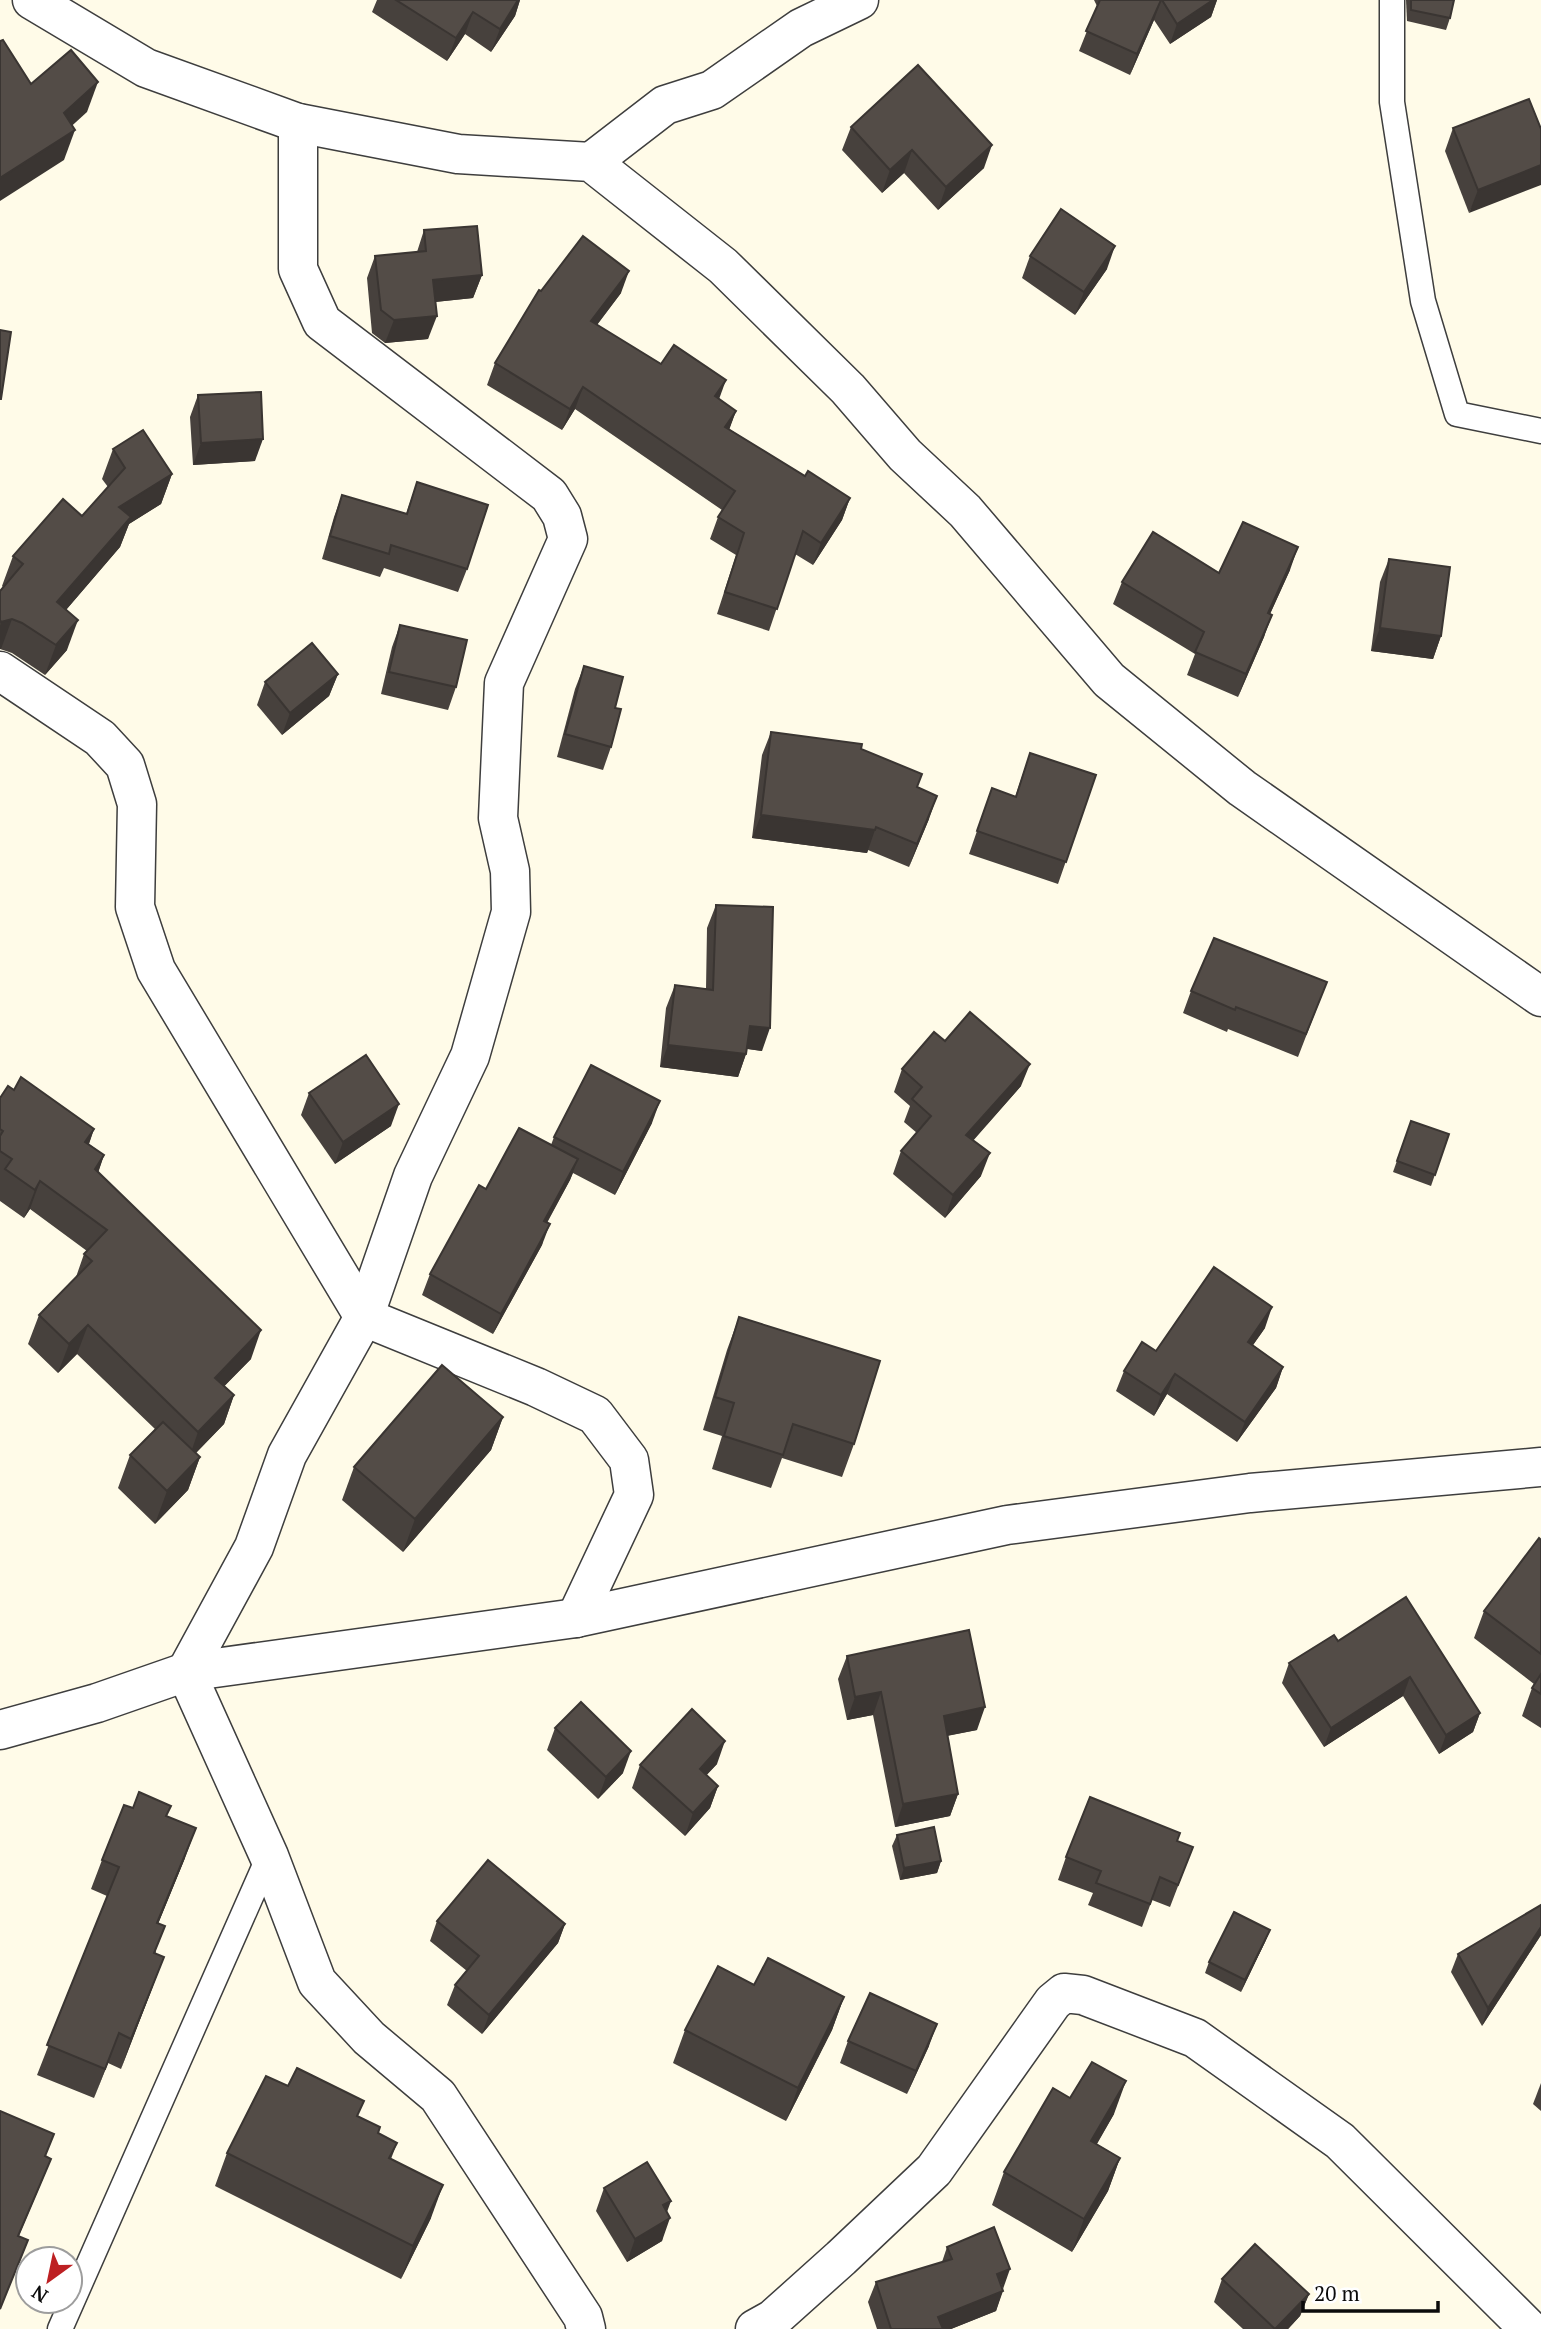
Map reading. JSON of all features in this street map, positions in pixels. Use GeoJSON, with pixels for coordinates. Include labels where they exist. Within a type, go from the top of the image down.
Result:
{"type":"FeatureCollection","features":[{"type":"Feature","properties":{"kind":"street"},"geometry":{"type":"LineString","coordinates":[[32,0],[146,68],[298,123],[458,154],[591,162],[723,265],[848,389],[905,455],[965,511],[1109,680],[1242,788],[1541,997]]}},
{"type":"Feature","properties":{"kind":"street"},"geometry":{"type":"LineString","coordinates":[[591,162],[665,105],[712,90],[801,28],[859,0]]}},
{"type":"Feature","properties":{"kind":"street"},"geometry":{"type":"LineString","coordinates":[[186,1672],[254,1547],[287,1455],[364,1317],[413,1176],[470,1056],[511,912],[510,871],[498,818],[504,683],[568,539],[562,516],[549,495],[322,322],[298,269],[298,123]]}},
{"type":"Feature","properties":{"kind":"street"},"geometry":{"type":"LineString","coordinates":[[0,671],[100,738],[125,765],[137,804],[135,907],[156,970],[364,1317],[537,1387],[595,1415],[629,1460],[634,1496],[576,1618]]}},
{"type":"Feature","properties":{"kind":"street"},"geometry":{"type":"LineString","coordinates":[[0,1730],[97,1703],[186,1672],[576,1618],[1007,1525],[1250,1493],[1541,1468]]}},
{"type":"Feature","properties":{"kind":"street"},"geometry":{"type":"LineString","coordinates":[[186,1672],[269,1856],[317,1982],[369,2038],[438,2096],[536,2242],[583,2317],[586,2329]]}},
{"type":"Feature","properties":{"kind":"street"},"geometry":{"type":"LineString","coordinates":[[755,2329],[773,2319],[832,2267],[934,2170],[1053,2002],[1063,1993],[1083,1995],[1195,2038],[1329,2133],[1529,2329]]}},
{"type":"Feature","properties":{"kind":"lane"},"geometry":{"type":"LineString","coordinates":[[1392,0],[1392,102],[1423,301],[1457,414],[1541,431]]}},
{"type":"Feature","properties":{"kind":"lane"},"geometry":{"type":"LineString","coordinates":[[60,2329],[269,1856]]}},
{"type":"Feature","properties":{"kind":"building"},"geometry":{"type":"Polygon","coordinates":[[[396,0],[518,0],[500,29],[473,12],[456,38],[396,0]]]}},
{"type":"Feature","properties":{"kind":"building"},"geometry":{"type":"Polygon","coordinates":[[[1100,0],[1161,0],[1137,54],[1086,31],[1100,0]]]}},
{"type":"Feature","properties":{"kind":"building"},"geometry":{"type":"Polygon","coordinates":[[[1162,0],[1213,0],[1177,24],[1162,0]]]}},
{"type":"Feature","properties":{"kind":"building"},"geometry":{"type":"Polygon","coordinates":[[[1411,0],[1454,0],[1450,18],[1411,10],[1411,0]]]}},
{"type":"Feature","properties":{"kind":"building"},"geometry":{"type":"Polygon","coordinates":[[[3,40],[31,84],[71,50],[98,82],[64,113],[75,130],[0,178],[0,41],[3,40]]]}},
{"type":"Feature","properties":{"kind":"building"},"geometry":{"type":"Polygon","coordinates":[[[918,65],[992,145],[946,187],[912,150],[890,170],[851,127],[918,65]]]}},
{"type":"Feature","properties":{"kind":"building"},"geometry":{"type":"Polygon","coordinates":[[[1529,99],[1541,129],[1541,165],[1478,190],[1453,128],[1529,99]]]}},
{"type":"Feature","properties":{"kind":"building"},"geometry":{"type":"Polygon","coordinates":[[[1061,209],[1115,246],[1084,292],[1030,256],[1061,209]]]}},
{"type":"Feature","properties":{"kind":"building"},"geometry":{"type":"Polygon","coordinates":[[[477,226],[482,275],[433,280],[437,316],[394,320],[381,310],[375,256],[426,251],[424,230],[477,226]]]}},
{"type":"Feature","properties":{"kind":"building"},"geometry":{"type":"Polygon","coordinates":[[[583,236],[629,271],[591,321],[661,364],[674,345],[726,380],[715,396],[736,411],[725,427],[805,476],[808,471],[850,498],[821,543],[803,531],[777,609],[725,592],[744,533],[718,517],[735,491],[583,387],[570,409],[495,363],[539,290],[541,291],[583,236]]]}},
{"type":"Feature","properties":{"kind":"building"},"geometry":{"type":"Polygon","coordinates":[[[0,330],[11,332],[1,399],[0,399],[0,330]]]}},
{"type":"Feature","properties":{"kind":"building"},"geometry":{"type":"Polygon","coordinates":[[[261,392],[263,439],[201,443],[198,395],[261,392]]]}},
{"type":"Feature","properties":{"kind":"building"},"geometry":{"type":"Polygon","coordinates":[[[143,430],[172,474],[119,507],[131,517],[57,602],[78,620],[56,645],[22,623],[12,619],[1,622],[0,591],[23,564],[13,556],[63,499],[82,516],[125,468],[113,449],[143,430]]]}},
{"type":"Feature","properties":{"kind":"building"},"geometry":{"type":"Polygon","coordinates":[[[417,482],[488,505],[467,569],[391,545],[389,554],[330,536],[342,495],[407,514],[417,482]]]}},
{"type":"Feature","properties":{"kind":"building"},"geometry":{"type":"Polygon","coordinates":[[[1243,522],[1298,547],[1268,613],[1272,615],[1246,674],[1195,652],[1204,632],[1122,582],[1153,532],[1219,573],[1243,522]]]}},
{"type":"Feature","properties":{"kind":"building"},"geometry":{"type":"Polygon","coordinates":[[[1389,559],[1450,567],[1441,636],[1380,628],[1389,559]]]}},
{"type":"Feature","properties":{"kind":"building"},"geometry":{"type":"Polygon","coordinates":[[[400,625],[467,640],[456,687],[389,672],[400,625]]]}},
{"type":"Feature","properties":{"kind":"building"},"geometry":{"type":"Polygon","coordinates":[[[312,643],[338,674],[290,713],[265,682],[312,643]]]}},
{"type":"Feature","properties":{"kind":"building"},"geometry":{"type":"Polygon","coordinates":[[[584,666],[623,677],[615,708],[621,709],[611,747],[565,734],[584,666]]]}},
{"type":"Feature","properties":{"kind":"building"},"geometry":{"type":"Polygon","coordinates":[[[771,732],[862,744],[861,749],[922,774],[917,787],[937,796],[917,844],[876,827],[875,830],[761,815],[771,732]]]}},
{"type":"Feature","properties":{"kind":"building"},"geometry":{"type":"Polygon","coordinates":[[[1030,753],[1096,775],[1066,862],[977,831],[992,788],[1016,797],[1030,753]]]}},
{"type":"Feature","properties":{"kind":"building"},"geometry":{"type":"Polygon","coordinates":[[[716,905],[773,907],[770,1028],[750,1026],[746,1054],[668,1045],[675,985],[713,990],[716,905]]]}},
{"type":"Feature","properties":{"kind":"building"},"geometry":{"type":"Polygon","coordinates":[[[1214,938],[1327,982],[1306,1034],[1236,1007],[1235,1010],[1191,991],[1214,938]]]}},
{"type":"Feature","properties":{"kind":"building"},"geometry":{"type":"Polygon","coordinates":[[[970,1012],[1030,1064],[966,1135],[990,1153],[953,1195],[901,1151],[931,1116],[912,1099],[922,1087],[902,1069],[934,1032],[945,1041],[970,1012]]]}},
{"type":"Feature","properties":{"kind":"building"},"geometry":{"type":"Polygon","coordinates":[[[366,1055],[399,1104],[343,1142],[309,1093],[366,1055]]]}},
{"type":"Feature","properties":{"kind":"building"},"geometry":{"type":"Polygon","coordinates":[[[591,1065],[660,1101],[623,1172],[554,1137],[591,1065]]]}},
{"type":"Feature","properties":{"kind":"building"},"geometry":{"type":"Polygon","coordinates":[[[21,1077],[94,1129],[85,1142],[104,1155],[95,1169],[261,1330],[215,1378],[234,1395],[198,1432],[88,1325],[69,1344],[39,1315],[92,1261],[84,1254],[107,1230],[40,1181],[35,1190],[5,1169],[12,1159],[0,1151],[0,1136],[3,1131],[0,1129],[0,1098],[8,1086],[14,1090],[21,1077]]]}},
{"type":"Feature","properties":{"kind":"building"},"geometry":{"type":"Polygon","coordinates":[[[1411,1121],[1449,1134],[1435,1175],[1397,1161],[1411,1121]]]}},
{"type":"Feature","properties":{"kind":"building"},"geometry":{"type":"Polygon","coordinates":[[[519,1128],[578,1159],[544,1221],[550,1224],[501,1314],[430,1274],[479,1185],[486,1189],[519,1128]]]}},
{"type":"Feature","properties":{"kind":"building"},"geometry":{"type":"Polygon","coordinates":[[[1214,1267],[1272,1307],[1248,1342],[1283,1367],[1245,1422],[1175,1374],[1161,1395],[1124,1371],[1142,1342],[1156,1351],[1214,1267]]]}},
{"type":"Feature","properties":{"kind":"building"},"geometry":{"type":"Polygon","coordinates":[[[739,1317],[880,1361],[854,1444],[793,1424],[783,1455],[724,1436],[734,1403],[715,1397],[739,1317]]]}},
{"type":"Feature","properties":{"kind":"building"},"geometry":{"type":"Polygon","coordinates":[[[442,1365],[503,1417],[415,1519],[354,1467],[442,1365]]]}},
{"type":"Feature","properties":{"kind":"building"},"geometry":{"type":"Polygon","coordinates":[[[163,1422],[200,1457],[167,1491],[130,1455],[163,1422]]]}},
{"type":"Feature","properties":{"kind":"building"},"geometry":{"type":"Polygon","coordinates":[[[1539,1538],[1541,1540],[1541,1654],[1484,1611],[1539,1538]]]}},
{"type":"Feature","properties":{"kind":"building"},"geometry":{"type":"Polygon","coordinates":[[[1406,1597],[1480,1713],[1446,1735],[1410,1677],[1331,1728],[1289,1663],[1334,1635],[1338,1641],[1406,1597]]]}},
{"type":"Feature","properties":{"kind":"building"},"geometry":{"type":"Polygon","coordinates":[[[969,1630],[985,1707],[944,1716],[958,1794],[903,1804],[881,1692],[855,1697],[847,1656],[969,1630]]]}},
{"type":"Feature","properties":{"kind":"building"},"geometry":{"type":"Polygon","coordinates":[[[1541,1674],[1541,1694],[1532,1688],[1541,1674]]]}},
{"type":"Feature","properties":{"kind":"building"},"geometry":{"type":"Polygon","coordinates":[[[581,1702],[631,1751],[606,1777],[555,1728],[581,1702]]]}},
{"type":"Feature","properties":{"kind":"building"},"geometry":{"type":"Polygon","coordinates":[[[692,1709],[725,1741],[700,1769],[718,1786],[693,1813],[640,1765],[692,1709]]]}},
{"type":"Feature","properties":{"kind":"building"},"geometry":{"type":"Polygon","coordinates":[[[139,1792],[171,1806],[166,1816],[196,1828],[157,1923],[165,1926],[154,1953],[164,1957],[131,2039],[119,2033],[105,2069],[47,2045],[119,1867],[102,1860],[124,1805],[133,1808],[139,1792]]]}},
{"type":"Feature","properties":{"kind":"building"},"geometry":{"type":"Polygon","coordinates":[[[1090,1797],[1180,1833],[1177,1841],[1193,1847],[1178,1885],[1160,1877],[1150,1904],[1096,1883],[1101,1871],[1066,1857],[1090,1797]]]}},
{"type":"Feature","properties":{"kind":"building"},"geometry":{"type":"Polygon","coordinates":[[[934,1827],[941,1861],[904,1868],[897,1835],[934,1827]]]}},
{"type":"Feature","properties":{"kind":"building"},"geometry":{"type":"Polygon","coordinates":[[[488,1860],[565,1924],[489,2015],[455,1985],[479,1956],[437,1921],[488,1860]]]}},
{"type":"Feature","properties":{"kind":"building"},"geometry":{"type":"Polygon","coordinates":[[[1541,1905],[1541,1927],[1488,2008],[1458,1954],[1541,1905]]]}},
{"type":"Feature","properties":{"kind":"building"},"geometry":{"type":"Polygon","coordinates":[[[1234,1912],[1270,1930],[1245,1980],[1209,1962],[1234,1912]]]}},
{"type":"Feature","properties":{"kind":"building"},"geometry":{"type":"Polygon","coordinates":[[[768,1958],[844,1997],[798,2088],[685,2030],[718,1966],[754,1985],[768,1958]]]}},
{"type":"Feature","properties":{"kind":"building"},"geometry":{"type":"Polygon","coordinates":[[[870,1993],[937,2024],[916,2071],[848,2041],[870,1993]]]}},
{"type":"Feature","properties":{"kind":"building"},"geometry":{"type":"Polygon","coordinates":[[[1092,2062],[1126,2081],[1091,2141],[1120,2158],[1084,2219],[1004,2172],[1053,2088],[1070,2098],[1092,2062]]]}},
{"type":"Feature","properties":{"kind":"building"},"geometry":{"type":"Polygon","coordinates":[[[297,2068],[364,2101],[357,2116],[380,2127],[378,2133],[397,2143],[389,2158],[443,2185],[413,2246],[227,2153],[266,2076],[288,2086],[297,2068]]]}},
{"type":"Feature","properties":{"kind":"building"},"geometry":{"type":"Polygon","coordinates":[[[0,2111],[54,2134],[45,2156],[51,2159],[18,2236],[28,2240],[26,2245],[14,2245],[14,2274],[0,2309],[0,2111]]]}},
{"type":"Feature","properties":{"kind":"building"},"geometry":{"type":"Polygon","coordinates":[[[647,2162],[671,2201],[663,2205],[670,2218],[635,2239],[604,2188],[647,2162]]]}},
{"type":"Feature","properties":{"kind":"building"},"geometry":{"type":"Polygon","coordinates":[[[994,2227],[1010,2269],[997,2274],[1003,2291],[938,2317],[943,2329],[891,2329],[876,2282],[952,2259],[947,2247],[994,2227]]]}},
{"type":"Feature","properties":{"kind":"building"},"geometry":{"type":"Polygon","coordinates":[[[1255,2244],[1309,2294],[1275,2329],[1222,2279],[1255,2244]]]}}]}
